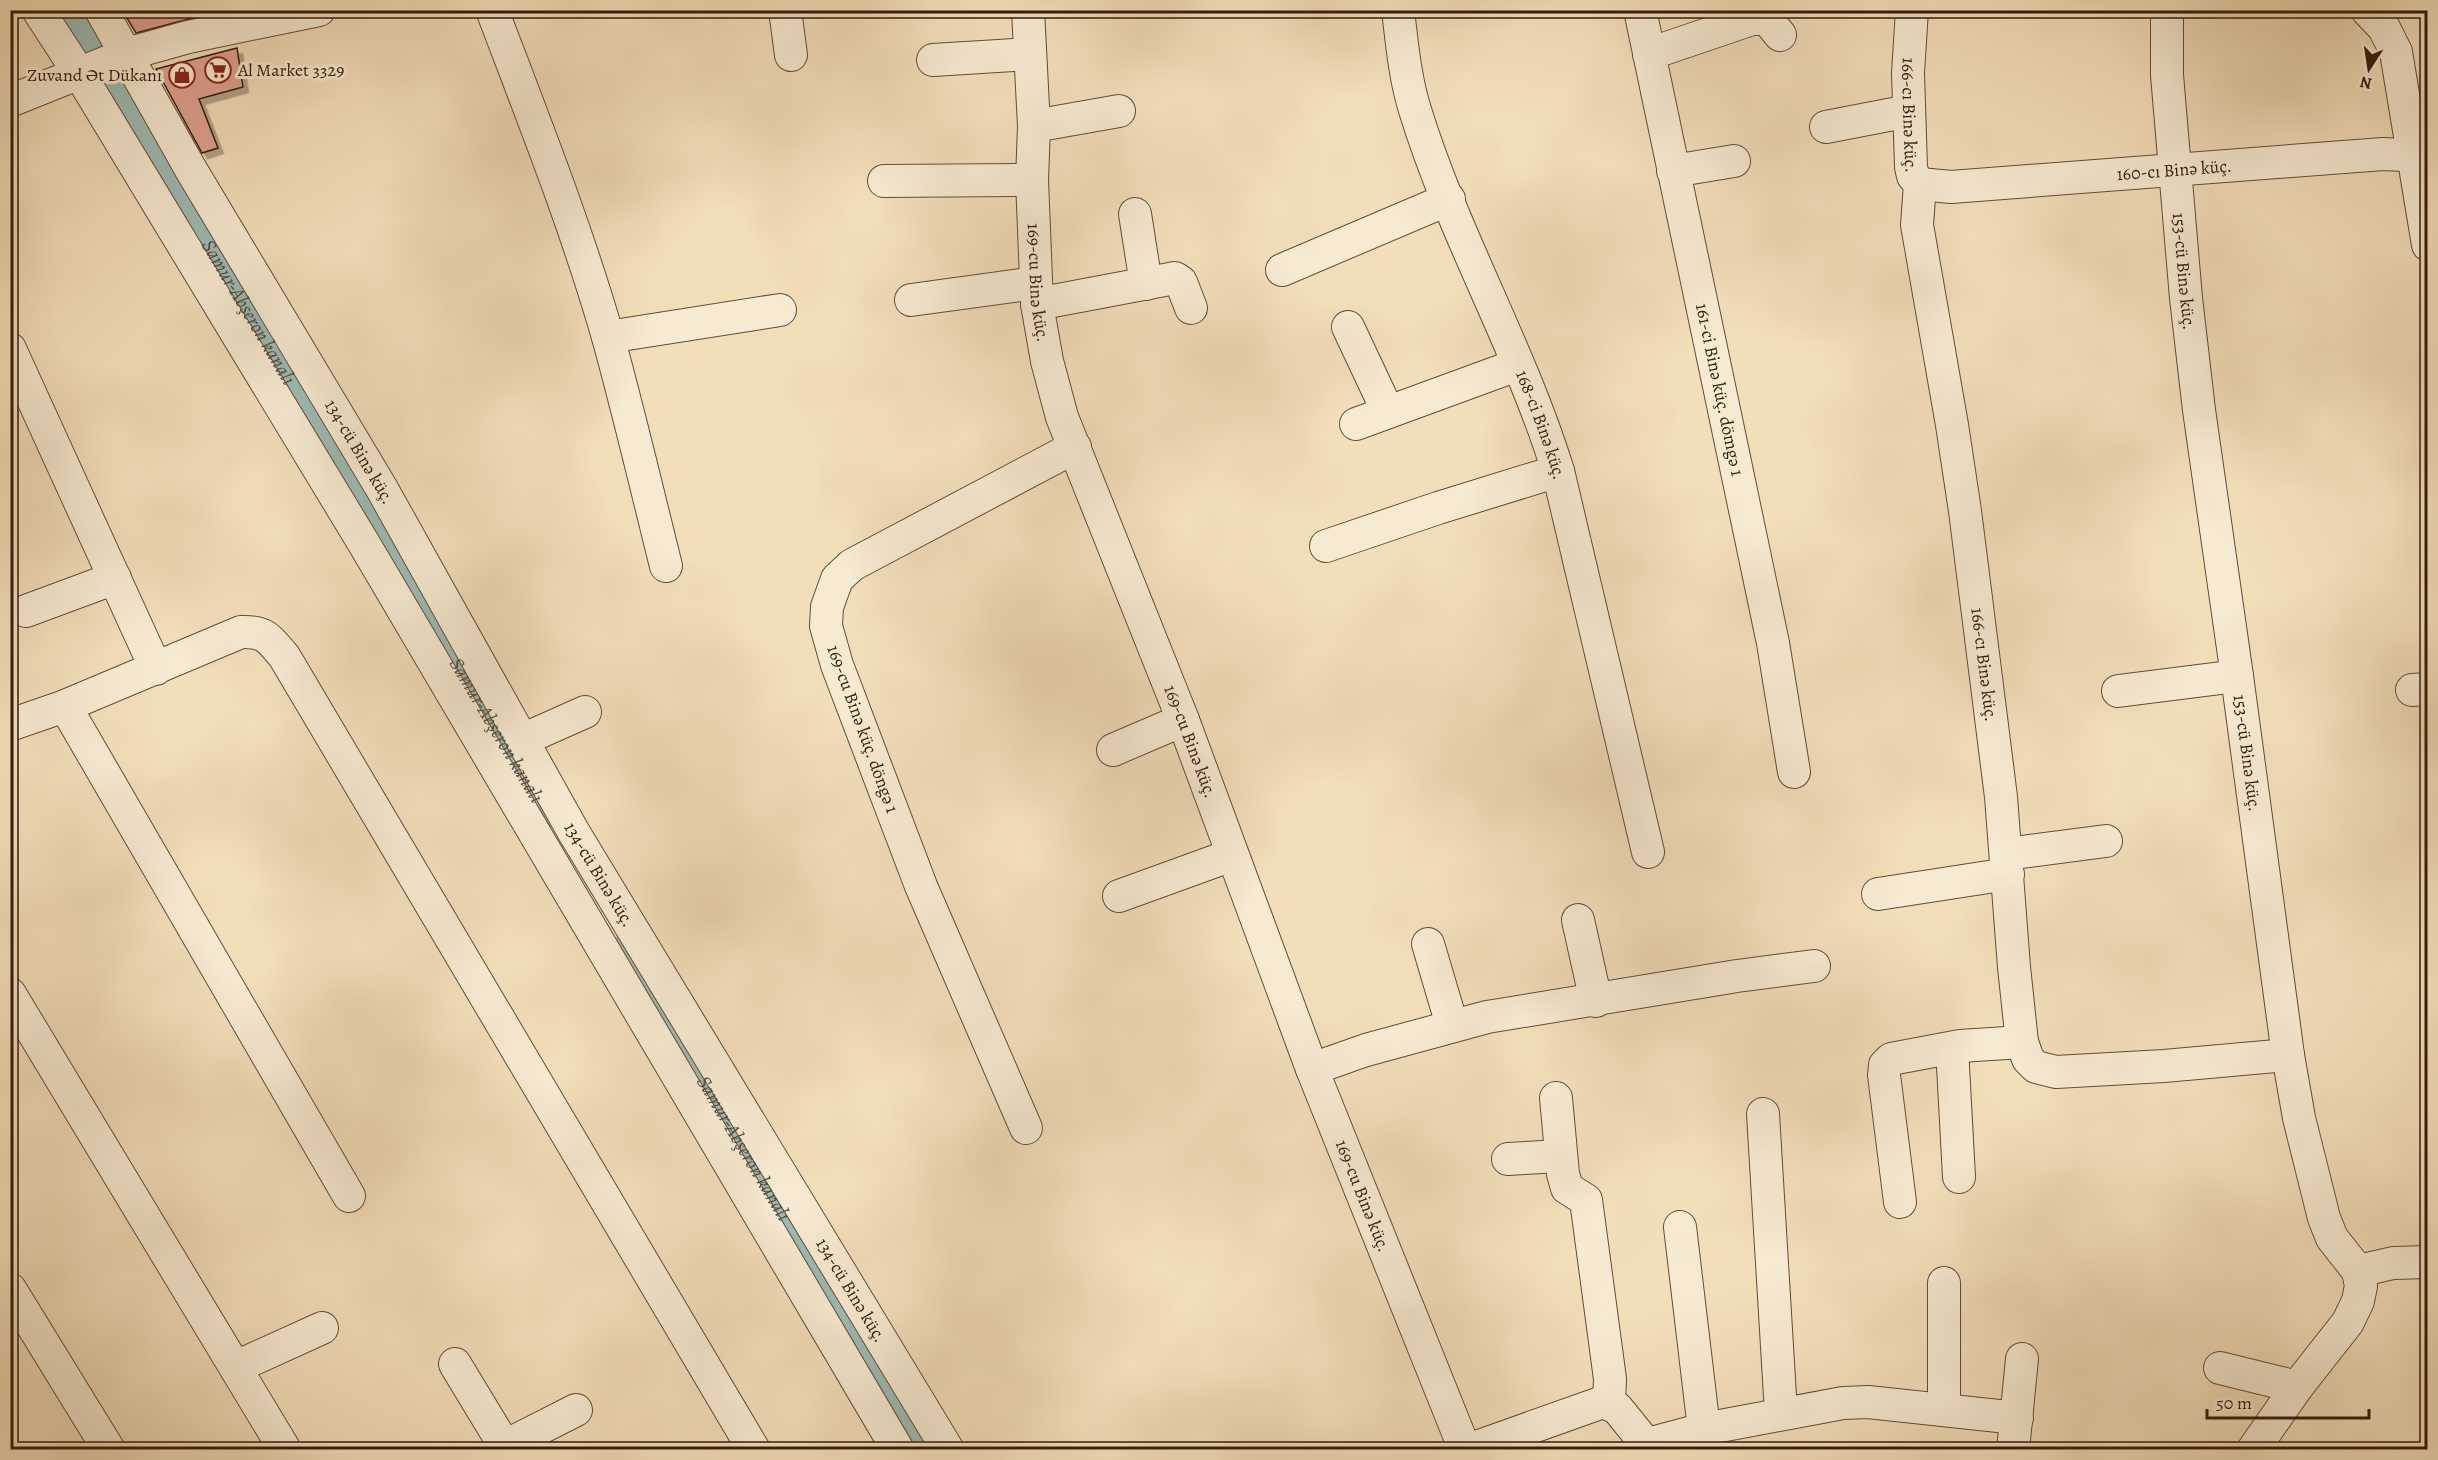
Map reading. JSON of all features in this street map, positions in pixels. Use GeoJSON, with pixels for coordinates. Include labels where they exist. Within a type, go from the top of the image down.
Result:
{"type":"FeatureCollection","features":[{"type":"Feature","properties":{"kind":"street"},"geometry":{"type":"LineString","coordinates":[[38,10],[79,73],[366,547],[898,1449]]}},
{"type":"Feature","properties":{"kind":"street","name":"134-cü Binə küç."},"geometry":{"type":"LineString","coordinates":[[101,10],[190,168],[382,489],[573,831],[948,1449]]}},
{"type":"Feature","properties":{"kind":"street"},"geometry":{"type":"LineString","coordinates":[[10,101],[127,54],[188,37],[319,10]]}},
{"type":"Feature","properties":{"kind":"street"},"geometry":{"type":"LineString","coordinates":[[492,10],[533,118],[608,337],[666,566]]}},
{"type":"Feature","properties":{"kind":"street"},"geometry":{"type":"LineString","coordinates":[[785,10],[791,55]]}},
{"type":"Feature","properties":{"kind":"street","name":"169-cu Binə küç."},"geometry":{"type":"LineString","coordinates":[[1028,10],[1034,126],[1032,180],[1036,293],[1047,362],[1062,417],[1183,720],[1312,1069],[1467,1449]]}},
{"type":"Feature","properties":{"kind":"street","name":"168-ci Binə küç."},"geometry":{"type":"LineString","coordinates":[[1398,10],[1406,74],[1415,109],[1449,199],[1537,410],[1558,471],[1648,852]]}},
{"type":"Feature","properties":{"kind":"street","name":"161-ci Binə küç. dömgə 1"},"geometry":{"type":"LineString","coordinates":[[1640,10],[1771,631],[1794,772]]}},
{"type":"Feature","properties":{"kind":"street","name":"166-cı Binə küç."},"geometry":{"type":"LineString","coordinates":[[1912,10],[1908,73],[1911,167],[1913,176],[1920,184],[1917,225],[1965,512],[2007,864],[2022,1042],[2028,1059],[2036,1067],[2056,1072],[2164,1066],[2288,1055]]}},
{"type":"Feature","properties":{"kind":"street","name":"153-cü Binə küç."},"geometry":{"type":"LineString","coordinates":[[2168,10],[2167,75],[2186,298],[2199,410],[2288,1055],[2299,1118],[2324,1218],[2332,1238],[2358,1271]]}},
{"type":"Feature","properties":{"kind":"street"},"geometry":{"type":"LineString","coordinates":[[2367,10],[2384,28],[2396,52],[2421,156],[2427,245]]}},
{"type":"Feature","properties":{"kind":"street"},"geometry":{"type":"LineString","coordinates":[[1649,54],[1752,20],[1767,19],[1780,34]]}},
{"type":"Feature","properties":{"kind":"street"},"geometry":{"type":"LineString","coordinates":[[933,60],[1030,54]]}},
{"type":"Feature","properties":{"kind":"street"},"geometry":{"type":"LineString","coordinates":[[1034,126],[1119,111]]}},
{"type":"Feature","properties":{"kind":"street"},"geometry":{"type":"LineString","coordinates":[[1826,127],[1909,111]]}},
{"type":"Feature","properties":{"kind":"street","name":"160-cı Binə küç."},"geometry":{"type":"LineString","coordinates":[[1920,184],[1951,187],[2175,168],[2383,154],[2421,156]]}},
{"type":"Feature","properties":{"kind":"street"},"geometry":{"type":"LineString","coordinates":[[1673,171],[1734,161]]}},
{"type":"Feature","properties":{"kind":"street"},"geometry":{"type":"LineString","coordinates":[[884,181],[1032,180]]}},
{"type":"Feature","properties":{"kind":"street"},"geometry":{"type":"LineString","coordinates":[[1282,270],[1449,199]]}},
{"type":"Feature","properties":{"kind":"street"},"geometry":{"type":"LineString","coordinates":[[1135,214],[1146,284]]}},
{"type":"Feature","properties":{"kind":"street"},"geometry":{"type":"LineString","coordinates":[[910,300],[1146,284],[1175,278],[1181,282],[1191,308]]}},
{"type":"Feature","properties":{"kind":"street"},"geometry":{"type":"LineString","coordinates":[[608,337],[780,310]]}},
{"type":"Feature","properties":{"kind":"street"},"geometry":{"type":"LineString","coordinates":[[1348,327],[1388,412]]}},
{"type":"Feature","properties":{"kind":"street"},"geometry":{"type":"LineString","coordinates":[[10,349],[156,669]]}},
{"type":"Feature","properties":{"kind":"street"},"geometry":{"type":"LineString","coordinates":[[1356,424],[1517,365]]}},
{"type":"Feature","properties":{"kind":"street","name":"169-cu Binə küç. döngə 1"},"geometry":{"type":"LineString","coordinates":[[1026,1128],[921,886],[837,664],[826,626],[827,607],[837,579],[852,565],[1075,447]]}},
{"type":"Feature","properties":{"kind":"street"},"geometry":{"type":"LineString","coordinates":[[1326,546],[1558,471]]}},
{"type":"Feature","properties":{"kind":"street"},"geometry":{"type":"LineString","coordinates":[[26,611],[115,578]]}},
{"type":"Feature","properties":{"kind":"street"},"geometry":{"type":"LineString","coordinates":[[10,726],[156,669],[241,632],[257,631],[269,639],[284,656],[754,1449]]}},
{"type":"Feature","properties":{"kind":"street"},"geometry":{"type":"LineString","coordinates":[[2118,692],[2237,676]]}},
{"type":"Feature","properties":{"kind":"street"},"geometry":{"type":"LineString","coordinates":[[65,706],[349,1196]]}},
{"type":"Feature","properties":{"kind":"street"},"geometry":{"type":"LineString","coordinates":[[522,740],[585,712]]}},
{"type":"Feature","properties":{"kind":"street"},"geometry":{"type":"LineString","coordinates":[[1113,750],[1183,720]]}},
{"type":"Feature","properties":{"kind":"street"},"geometry":{"type":"LineString","coordinates":[[1878,894],[2106,841]]}},
{"type":"Feature","properties":{"kind":"street"},"geometry":{"type":"LineString","coordinates":[[1119,896],[1232,855]]}},
{"type":"Feature","properties":{"kind":"street"},"geometry":{"type":"LineString","coordinates":[[1578,920],[1596,1001]]}},
{"type":"Feature","properties":{"kind":"street"},"geometry":{"type":"LineString","coordinates":[[1428,944],[1452,1025]]}},
{"type":"Feature","properties":{"kind":"street"},"geometry":{"type":"LineString","coordinates":[[1312,1069],[1366,1050],[1486,1017],[1596,1001],[1737,976],[1814,966]]}},
{"type":"Feature","properties":{"kind":"street"},"geometry":{"type":"LineString","coordinates":[[10,994],[285,1449]]}},
{"type":"Feature","properties":{"kind":"street"},"geometry":{"type":"LineString","coordinates":[[1900,1202],[1884,1075],[1885,1065],[1891,1059],[1952,1048],[2022,1042]]}},
{"type":"Feature","properties":{"kind":"street"},"geometry":{"type":"LineString","coordinates":[[1952,1048],[1959,1177]]}},
{"type":"Feature","properties":{"kind":"street"},"geometry":{"type":"LineString","coordinates":[[1556,1098],[1563,1174],[1567,1188],[1586,1200],[1610,1379],[1609,1403]]}},
{"type":"Feature","properties":{"kind":"street"},"geometry":{"type":"LineString","coordinates":[[1763,1114],[1781,1413]]}},
{"type":"Feature","properties":{"kind":"street"},"geometry":{"type":"LineString","coordinates":[[1508,1160],[1561,1156]]}},
{"type":"Feature","properties":{"kind":"street"},"geometry":{"type":"LineString","coordinates":[[1680,1227],[1704,1429]]}},
{"type":"Feature","properties":{"kind":"street"},"geometry":{"type":"LineString","coordinates":[[2253,1449],[2297,1387],[2348,1322],[2358,1301],[2361,1286],[2358,1271],[2393,1263],[2427,1262]]}},
{"type":"Feature","properties":{"kind":"street"},"geometry":{"type":"LineString","coordinates":[[1944,1283],[1944,1410]]}},
{"type":"Feature","properties":{"kind":"street"},"geometry":{"type":"LineString","coordinates":[[10,1289],[109,1449]]}},
{"type":"Feature","properties":{"kind":"street"},"geometry":{"type":"LineString","coordinates":[[236,1367],[322,1328]]}},
{"type":"Feature","properties":{"kind":"street"},"geometry":{"type":"LineString","coordinates":[[2013,1449],[2022,1359]]}},
{"type":"Feature","properties":{"kind":"street"},"geometry":{"type":"LineString","coordinates":[[455,1364],[506,1448],[576,1410]]}},
{"type":"Feature","properties":{"kind":"street"},"geometry":{"type":"LineString","coordinates":[[2220,1368],[2297,1387]]}},
{"type":"Feature","properties":{"kind":"street"},"geometry":{"type":"LineString","coordinates":[[1467,1449],[1552,1422],[1596,1404],[1609,1403],[1617,1408],[1650,1447],[1704,1429],[1843,1403],[1868,1402],[2017,1418]]}},
{"type":"Feature","properties":{"kind":"building"},"geometry":{"type":"Polygon","coordinates":[[[122,10],[204,10],[204,15],[136,33],[122,10]]]}},
{"type":"Feature","properties":{"kind":"building"},"geometry":{"type":"Polygon","coordinates":[[[237,48],[243,87],[199,99],[218,148],[202,153],[156,69],[237,48]]]}},
{"type":"Feature","properties":{"kind":"waterway","name":"Samur-Abşeron kanalı"},"geometry":{"type":"LineString","coordinates":[[70,10],[548,816]]}},
{"type":"Feature","properties":{"kind":"waterway","name":"Samur-Abşeron kanalı"},"geometry":{"type":"LineString","coordinates":[[624,945],[923,1450]]}},
{"type":"Feature","properties":{"kind":"place","name":"Al Market 3329"},"geometry":{"type":"Point","coordinates":[218,70]}},
{"type":"Feature","properties":{"kind":"place","name":"Zuvand Ət Dükanı"},"geometry":{"type":"Point","coordinates":[182,75]}}]}
